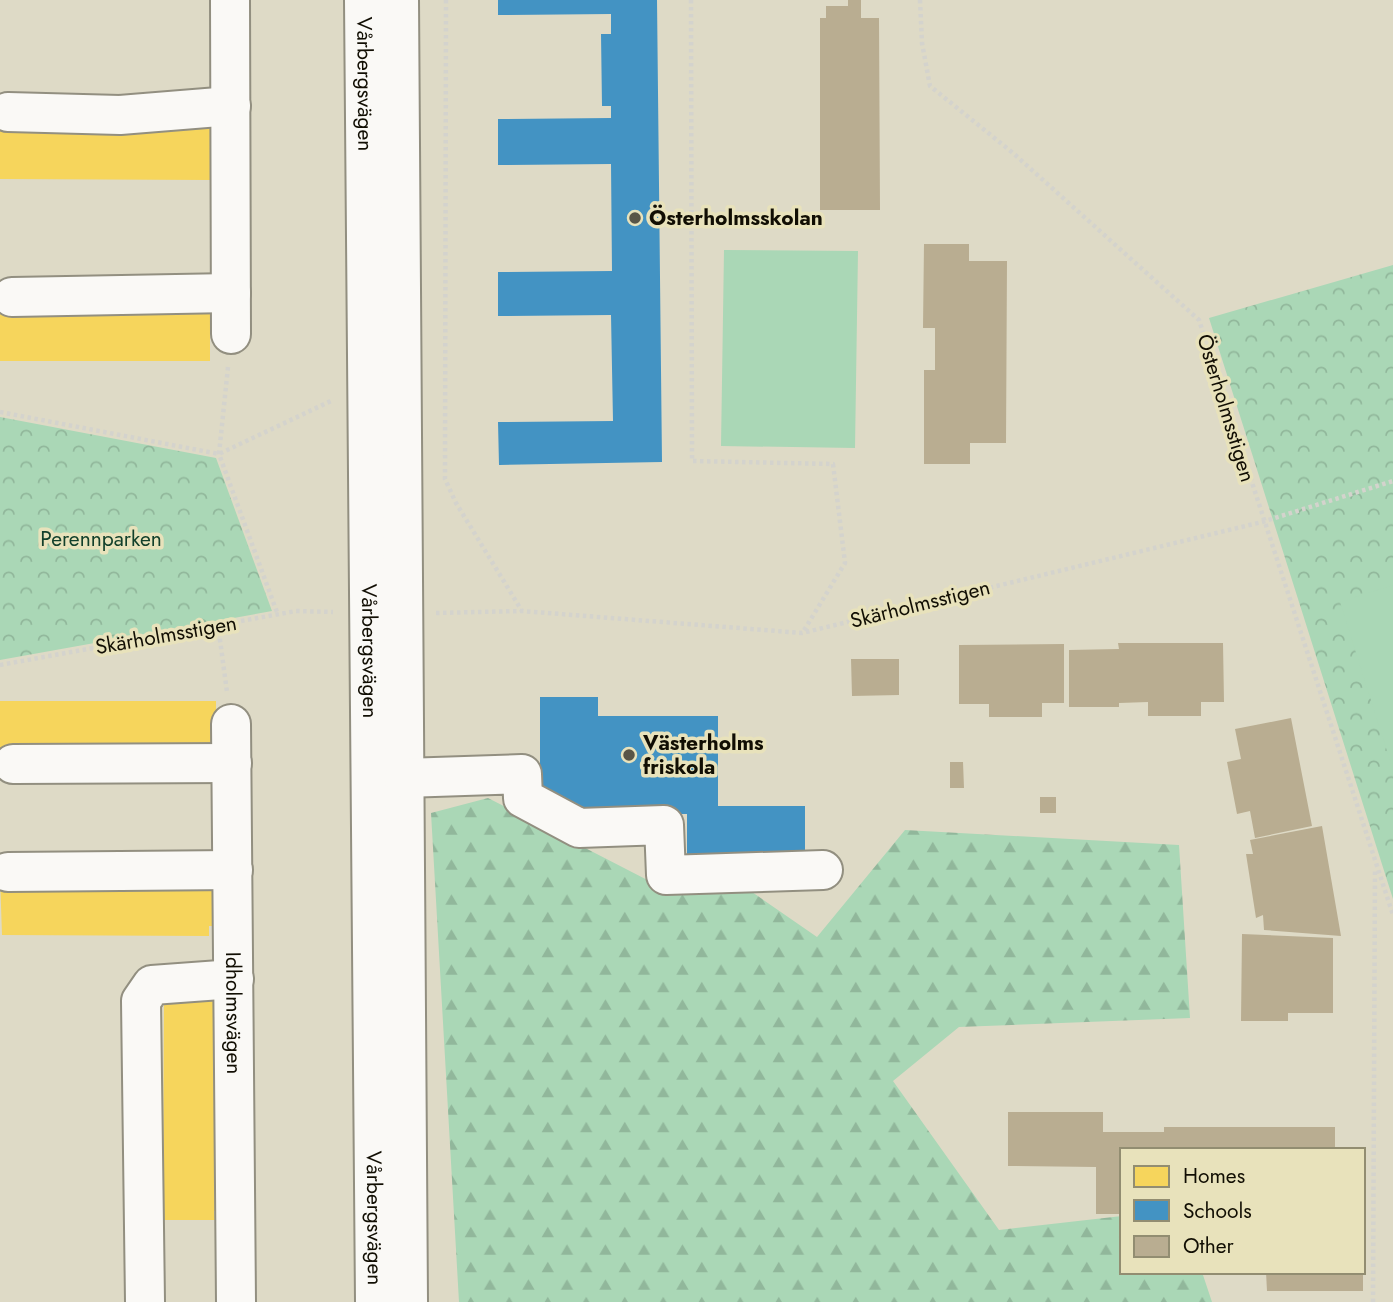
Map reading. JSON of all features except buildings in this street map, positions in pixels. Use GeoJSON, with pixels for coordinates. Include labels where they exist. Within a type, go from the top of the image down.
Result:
{"type":"FeatureCollection","features":[{"type":"Feature","properties":{"kind":"street"},"geometry":{"type":"LineString","coordinates":[[230,0],[231,334]]}},
{"type":"Feature","properties":{"kind":"street","name":"Vårbergsvägen"},"geometry":{"type":"LineString","coordinates":[[364,0],[375,1302]]}},
{"type":"Feature","properties":{"kind":"street","name":"Vårbergsvägen"},"geometry":{"type":"LineString","coordinates":[[399,0],[408,1302]]}},
{"type":"Feature","properties":{"kind":"street"},"geometry":{"type":"LineString","coordinates":[[8,112],[120,115],[231,106]]}},
{"type":"Feature","properties":{"kind":"street"},"geometry":{"type":"LineString","coordinates":[[12,297],[231,293]]}},
{"type":"Feature","properties":{"kind":"street","name":"Idholmsvägen"},"geometry":{"type":"LineString","coordinates":[[231,724],[236,1302]]}},
{"type":"Feature","properties":{"kind":"street"},"geometry":{"type":"LineString","coordinates":[[13,764],[232,763]]}},
{"type":"Feature","properties":{"kind":"street"},"geometry":{"type":"LineString","coordinates":[[404,778],[522,774],[523,798],[579,828],[664,825],[666,876],[823,870]]}},
{"type":"Feature","properties":{"kind":"street"},"geometry":{"type":"LineString","coordinates":[[8,872],[233,870]]}},
{"type":"Feature","properties":{"kind":"street"},"geometry":{"type":"LineString","coordinates":[[145,1302],[141,1001],[152,985],[234,979]]}},
{"type":"Feature","properties":{"kind":"path"},"geometry":{"type":"LineString","coordinates":[[446,0],[445,479],[456,503],[522,611]]}},
{"type":"Feature","properties":{"kind":"path"},"geometry":{"type":"LineString","coordinates":[[691,0],[692,461],[833,464],[845,563],[802,633]]}},
{"type":"Feature","properties":{"kind":"path","name":"Österholmsstigen"},"geometry":{"type":"LineString","coordinates":[[920,0],[922,43],[930,86],[1013,153],[1199,320],[1262,522],[1393,915]]}},
{"type":"Feature","properties":{"kind":"path"},"geometry":{"type":"LineString","coordinates":[[231,334],[219,454],[278,615]]}},
{"type":"Feature","properties":{"kind":"path"},"geometry":{"type":"LineString","coordinates":[[0,412],[219,454],[369,384]]}},
{"type":"Feature","properties":{"kind":"path","name":"Skärholmsstigen"},"geometry":{"type":"LineString","coordinates":[[435,613],[522,611],[802,633],[1262,522],[1393,481]]}},
{"type":"Feature","properties":{"kind":"path","name":"Skärholmsstigen"},"geometry":{"type":"LineString","coordinates":[[0,665],[278,615],[333,612]]}},
{"type":"Feature","properties":{"kind":"path"},"geometry":{"type":"LineString","coordinates":[[218,625],[231,724]]}},
{"type":"Feature","properties":{"kind":"path"},"geometry":{"type":"LineString","coordinates":[[1373,1302],[1375,863]]}},
{"type":"Feature","properties":{"kind":"green space"},"geometry":{"type":"Polygon","coordinates":[[[724,250],[858,251],[855,448],[721,446],[724,250]]]}},
{"type":"Feature","properties":{"kind":"green space"},"geometry":{"type":"Polygon","coordinates":[[[1393,265],[1393,899],[1209,318],[1393,265]]]}},
{"type":"Feature","properties":{"kind":"green space","name":"Perennparken"},"geometry":{"type":"Polygon","coordinates":[[[0,417],[216,458],[272,611],[0,660],[0,417]]]}},
{"type":"Feature","properties":{"kind":"green space"},"geometry":{"type":"Polygon","coordinates":[[[1393,585],[1393,770],[1340,602],[1393,585]]]}},
{"type":"Feature","properties":{"kind":"green space"},"geometry":{"type":"Polygon","coordinates":[[[488,798],[659,886],[749,890],[817,937],[905,830],[1179,845],[1190,1018],[959,1027],[893,1081],[999,1230],[1120,1216],[1120,1274],[1203,1274],[1212,1302],[459,1302],[431,813],[488,798]]]}},
{"type":"Feature","properties":{"kind":"place","name":"Österholmsskolan"},"geometry":{"type":"Point","coordinates":[635,218]}},
{"type":"Feature","properties":{"kind":"place","name":"Västerholms friskola"},"geometry":{"type":"Point","coordinates":[629,755]}}]}
